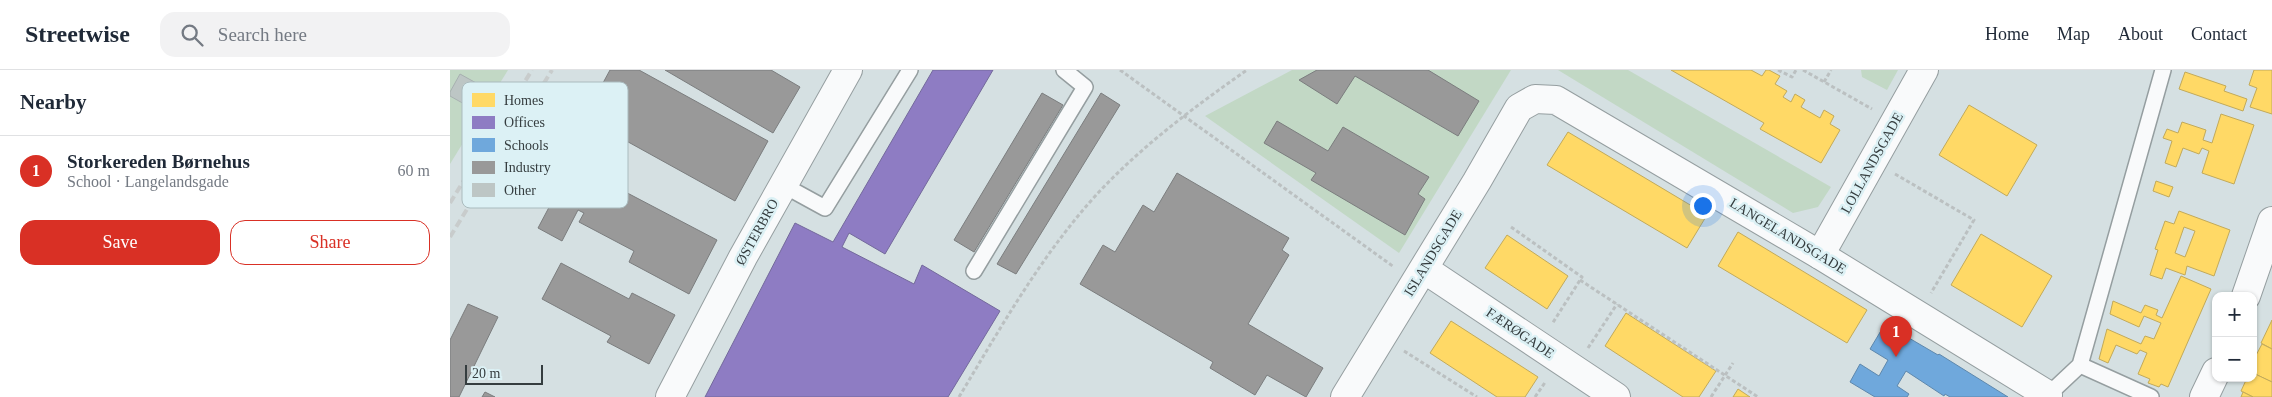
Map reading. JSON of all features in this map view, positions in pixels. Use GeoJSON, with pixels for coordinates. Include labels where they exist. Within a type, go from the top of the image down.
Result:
{"type":"FeatureCollection","features":[{"type":"Feature","properties":{"kind":"street","name":"ØSTERBRO"},"geometry":{"type":"LineString","coordinates":[[670,397],[743,256],[848,70]]}},
{"type":"Feature","properties":{"kind":"street","name":"LOLLANDSGADE"},"geometry":{"type":"LineString","coordinates":[[1820,255],[1924,70]]}},
{"type":"Feature","properties":{"kind":"street","name":"LANGELANDSGADE"},"geometry":{"type":"LineString","coordinates":[[1519,108],[1535,100],[1556,100],[1820,255],[2048,396]]}},
{"type":"Feature","properties":{"kind":"street","name":"ISLANDSGADE"},"geometry":{"type":"LineString","coordinates":[[1345,397],[1420,276],[1519,108]]}},
{"type":"Feature","properties":{"kind":"street"},"geometry":{"type":"LineString","coordinates":[[2247,292],[2272,221]]}},
{"type":"Feature","properties":{"kind":"street","name":"FÆRØGADE"},"geometry":{"type":"LineString","coordinates":[[1420,276],[1538,345],[1616,397]]}},
{"type":"Feature","properties":{"kind":"street"},"geometry":{"type":"LineString","coordinates":[[2204,397],[2212,380]]}},
{"type":"Feature","properties":{"kind":"lane"},"geometry":{"type":"LineString","coordinates":[[783,185],[825,208],[910,70]]}},
{"type":"Feature","properties":{"kind":"lane"},"geometry":{"type":"LineString","coordinates":[[974,271],[1085,87],[1064,70]]}},
{"type":"Feature","properties":{"kind":"lane"},"geometry":{"type":"LineString","coordinates":[[2048,396],[2080,365],[2163,70]]}},
{"type":"Feature","properties":{"kind":"lane"},"geometry":{"type":"LineString","coordinates":[[2080,365],[2151,397]]}},
{"type":"Feature","properties":{"kind":"path"},"geometry":{"type":"LineString","coordinates":[[1120,70],[1183,116],[1420,276]]}},
{"type":"Feature","properties":{"kind":"path"},"geometry":{"type":"LineString","coordinates":[[959,397],[1020,295],[1097,194],[1138,153],[1183,116],[1247,70]]}},
{"type":"Feature","properties":{"kind":"path"},"geometry":{"type":"LineString","coordinates":[[1778,70],[1792,77],[1796,70]]}},
{"type":"Feature","properties":{"kind":"path"},"geometry":{"type":"LineString","coordinates":[[1803,70],[1895,122]]}},
{"type":"Feature","properties":{"kind":"path"},"geometry":{"type":"LineString","coordinates":[[1824,82],[1831,70]]}},
{"type":"Feature","properties":{"kind":"path"},"geometry":{"type":"LineString","coordinates":[[1873,161],[1974,220],[1918,315]]}},
{"type":"Feature","properties":{"kind":"path"},"geometry":{"type":"LineString","coordinates":[[1511,228],[1582,277],[1538,345]]}},
{"type":"Feature","properties":{"kind":"path"},"geometry":{"type":"LineString","coordinates":[[1580,280],[1758,397]]}},
{"type":"Feature","properties":{"kind":"path"},"geometry":{"type":"LineString","coordinates":[[1575,370],[1617,304]]}},
{"type":"Feature","properties":{"kind":"path"},"geometry":{"type":"LineString","coordinates":[[1382,337],[1477,397]]}},
{"type":"Feature","properties":{"kind":"path"},"geometry":{"type":"LineString","coordinates":[[1711,397],[1733,363]]}},
{"type":"Feature","properties":{"kind":"green space"},"geometry":{"type":"Polygon","coordinates":[[[450,70],[508,70],[501,82],[462,82],[462,145],[450,164],[450,70]]]}},
{"type":"Feature","properties":{"kind":"green space"},"geometry":{"type":"Polygon","coordinates":[[[1292,70],[1511,70],[1399,253],[1205,116],[1292,70]]]}},
{"type":"Feature","properties":{"kind":"green space"},"geometry":{"type":"Polygon","coordinates":[[[1558,70],[1628,70],[1831,187],[1818,207],[1793,213],[1558,70]]]}},
{"type":"Feature","properties":{"kind":"green space"},"geometry":{"type":"Polygon","coordinates":[[[1861,70],[1898,70],[1887,90],[1862,77],[1861,70]]]}},
{"type":"Feature","properties":{"kind":"building: Homes"},"geometry":{"type":"Polygon","coordinates":[[[1671,70],[1751,70],[1762,76],[1766,70],[1769,70],[1780,76],[1775,84],[1787,91],[1783,97],[1791,102],[1795,94],[1805,100],[1801,107],[1820,118],[1824,110],[1834,116],[1830,124],[1840,130],[1821,163],[1760,129],[1764,123],[1671,70]]]}},
{"type":"Feature","properties":{"kind":"building: Homes"},"geometry":{"type":"Polygon","coordinates":[[[2254,70],[2272,70],[2272,114],[2250,107],[2257,88],[2249,85],[2254,70]]]}},
{"type":"Feature","properties":{"kind":"building: Homes"},"geometry":{"type":"Polygon","coordinates":[[[2185,72],[2226,86],[2224,91],[2247,99],[2243,111],[2179,89],[2185,72]]]}},
{"type":"Feature","properties":{"kind":"building: Homes"},"geometry":{"type":"Polygon","coordinates":[[[1969,105],[2037,145],[2007,196],[1939,155],[1969,105]]]}},
{"type":"Feature","properties":{"kind":"building: Homes"},"geometry":{"type":"Polygon","coordinates":[[[2221,114],[2254,125],[2234,184],[2202,173],[2209,151],[2202,148],[2199,154],[2183,148],[2176,167],[2165,163],[2172,141],[2163,138],[2167,129],[2178,133],[2182,122],[2206,130],[2203,140],[2212,143],[2221,114]]]}},
{"type":"Feature","properties":{"kind":"building: Homes"},"geometry":{"type":"Polygon","coordinates":[[[1568,132],[1707,215],[1687,248],[1547,165],[1568,132]]]}},
{"type":"Feature","properties":{"kind":"building: Homes"},"geometry":{"type":"Polygon","coordinates":[[[2156,181],[2173,187],[2169,197],[2153,191],[2156,181]]]}},
{"type":"Feature","properties":{"kind":"building: Homes"},"geometry":{"type":"Polygon","coordinates":[[[2179,211],[2230,230],[2214,276],[2187,266],[2185,275],[2166,268],[2162,279],[2150,275],[2158,250],[2155,249],[2165,221],[2174,224],[2179,211]],[[2184,227],[2175,253],[2185,257],[2195,231],[2184,227]]]}},
{"type":"Feature","properties":{"kind":"building: Homes"},"geometry":{"type":"Polygon","coordinates":[[[1738,232],[1867,310],[1847,343],[1718,266],[1738,232]]]}},
{"type":"Feature","properties":{"kind":"building: Homes"},"geometry":{"type":"Polygon","coordinates":[[[1981,234],[2052,276],[2022,327],[1951,285],[1981,234]]]}},
{"type":"Feature","properties":{"kind":"building: Homes"},"geometry":{"type":"Polygon","coordinates":[[[1507,235],[1568,276],[1547,309],[1485,268],[1507,235]]]}},
{"type":"Feature","properties":{"kind":"building: Homes"},"geometry":{"type":"Polygon","coordinates":[[[2181,276],[2211,289],[2168,387],[2161,384],[2159,387],[2148,383],[2150,379],[2138,374],[2147,353],[2140,350],[2137,354],[2116,345],[2108,363],[2099,359],[2107,329],[2141,344],[2145,336],[2154,339],[2161,323],[2144,316],[2139,327],[2110,314],[2113,301],[2141,313],[2145,305],[2158,310],[2156,315],[2162,318],[2181,276]]]}},
{"type":"Feature","properties":{"kind":"building: Homes"},"geometry":{"type":"Polygon","coordinates":[[[1626,313],[1716,371],[1699,397],[1683,397],[1605,346],[1626,313]]]}},
{"type":"Feature","properties":{"kind":"building: Homes"},"geometry":{"type":"Polygon","coordinates":[[[2272,320],[2272,349],[2261,343],[2272,320]]]}},
{"type":"Feature","properties":{"kind":"building: Homes"},"geometry":{"type":"Polygon","coordinates":[[[1451,321],[1538,377],[1525,397],[1497,397],[1430,353],[1451,321]]]}},
{"type":"Feature","properties":{"kind":"building: Homes"},"geometry":{"type":"Polygon","coordinates":[[[2262,344],[2272,349],[2272,382],[2257,375],[2257,353],[2262,344]]]}},
{"type":"Feature","properties":{"kind":"building: Homes"},"geometry":{"type":"Polygon","coordinates":[[[2257,375],[2272,382],[2272,397],[2253,397],[2241,391],[2245,382],[2257,382],[2257,375]]]}},
{"type":"Feature","properties":{"kind":"building: Homes"},"geometry":{"type":"Polygon","coordinates":[[[1738,389],[1750,397],[1733,397],[1738,389]]]}},
{"type":"Feature","properties":{"kind":"building: Homes"},"geometry":{"type":"Polygon","coordinates":[[[2243,392],[2253,397],[2241,397],[2243,392]]]}},
{"type":"Feature","properties":{"kind":"building: Offices"},"geometry":{"type":"Polygon","coordinates":[[[933,70],[993,70],[885,254],[849,233],[842,247],[914,284],[922,265],[1000,311],[948,397],[705,397],[795,223],[833,242],[933,70]]]}},
{"type":"Feature","properties":{"kind":"building: Schools"},"geometry":{"type":"Polygon","coordinates":[[[1885,324],[1939,354],[2008,397],[1950,397],[1945,394],[1944,396],[1906,371],[1897,386],[1909,394],[1907,397],[1875,397],[1850,382],[1860,364],[1879,376],[1888,360],[1870,349],[1885,324]]]}},
{"type":"Feature","properties":{"kind":"building: Industry"},"geometry":{"type":"Polygon","coordinates":[[[610,70],[639,70],[768,141],[735,201],[628,142],[628,82],[604,82],[610,70]]]}},
{"type":"Feature","properties":{"kind":"building: Industry"},"geometry":{"type":"Polygon","coordinates":[[[665,70],[771,70],[800,87],[773,133],[665,70]]]}},
{"type":"Feature","properties":{"kind":"building: Industry"},"geometry":{"type":"Polygon","coordinates":[[[1317,70],[1428,70],[1479,101],[1458,136],[1355,76],[1337,104],[1299,80],[1317,70]]]}},
{"type":"Feature","properties":{"kind":"building: Industry"},"geometry":{"type":"Polygon","coordinates":[[[1042,93],[1063,105],[974,252],[954,240],[1042,93]]]}},
{"type":"Feature","properties":{"kind":"building: Industry"},"geometry":{"type":"Polygon","coordinates":[[[1101,93],[1120,105],[1016,274],[997,264],[1101,93]]]}},
{"type":"Feature","properties":{"kind":"building: Industry"},"geometry":{"type":"Polygon","coordinates":[[[1277,121],[1328,151],[1343,127],[1429,177],[1418,194],[1425,199],[1405,235],[1311,180],[1316,173],[1264,143],[1277,121]]]}},
{"type":"Feature","properties":{"kind":"building: Industry"},"geometry":{"type":"Polygon","coordinates":[[[1177,173],[1289,238],[1282,250],[1289,255],[1248,324],[1323,368],[1306,397],[1267,375],[1255,395],[1210,368],[1213,362],[1080,284],[1103,245],[1115,252],[1143,205],[1154,212],[1177,173]]]}},
{"type":"Feature","properties":{"kind":"building: Industry"},"geometry":{"type":"Polygon","coordinates":[[[628,193],[717,240],[689,294],[629,262],[634,251],[579,222],[584,213],[578,210],[562,241],[538,228],[549,208],[628,208],[628,193]]]}},
{"type":"Feature","properties":{"kind":"building: Industry"},"geometry":{"type":"Polygon","coordinates":[[[561,263],[629,299],[632,293],[675,315],[649,364],[607,342],[611,336],[542,299],[561,263]]]}},
{"type":"Feature","properties":{"kind":"building: Industry"},"geometry":{"type":"Polygon","coordinates":[[[468,304],[498,317],[459,397],[450,397],[450,340],[468,304]]]}},
{"type":"Feature","properties":{"kind":"building: Industry"},"geometry":{"type":"Polygon","coordinates":[[[485,392],[495,397],[482,397],[485,392]]]}},
{"type":"Feature","properties":{"kind":"building: Other"},"geometry":{"type":"Polygon","coordinates":[[[460,74],[474,82],[462,82],[462,103],[450,96],[450,92],[460,74]]]}},
{"type":"Feature","properties":{"kind":"railway"},"geometry":{"type":"LineString","coordinates":[[525,82],[532,70]]}},
{"type":"Feature","properties":{"kind":"railway"},"geometry":{"type":"LineString","coordinates":[[545,82],[552,70]]}},
{"type":"Feature","properties":{"kind":"railway"},"geometry":{"type":"LineString","coordinates":[[450,203],[462,184]]}},
{"type":"Feature","properties":{"kind":"railway"},"geometry":{"type":"LineString","coordinates":[[450,237],[468,208]]}},
{"type":"Feature","properties":{"kind":"place","name":"Storkereden Børnehus"},"geometry":{"type":"Point","coordinates":[1896,357]}}]}
